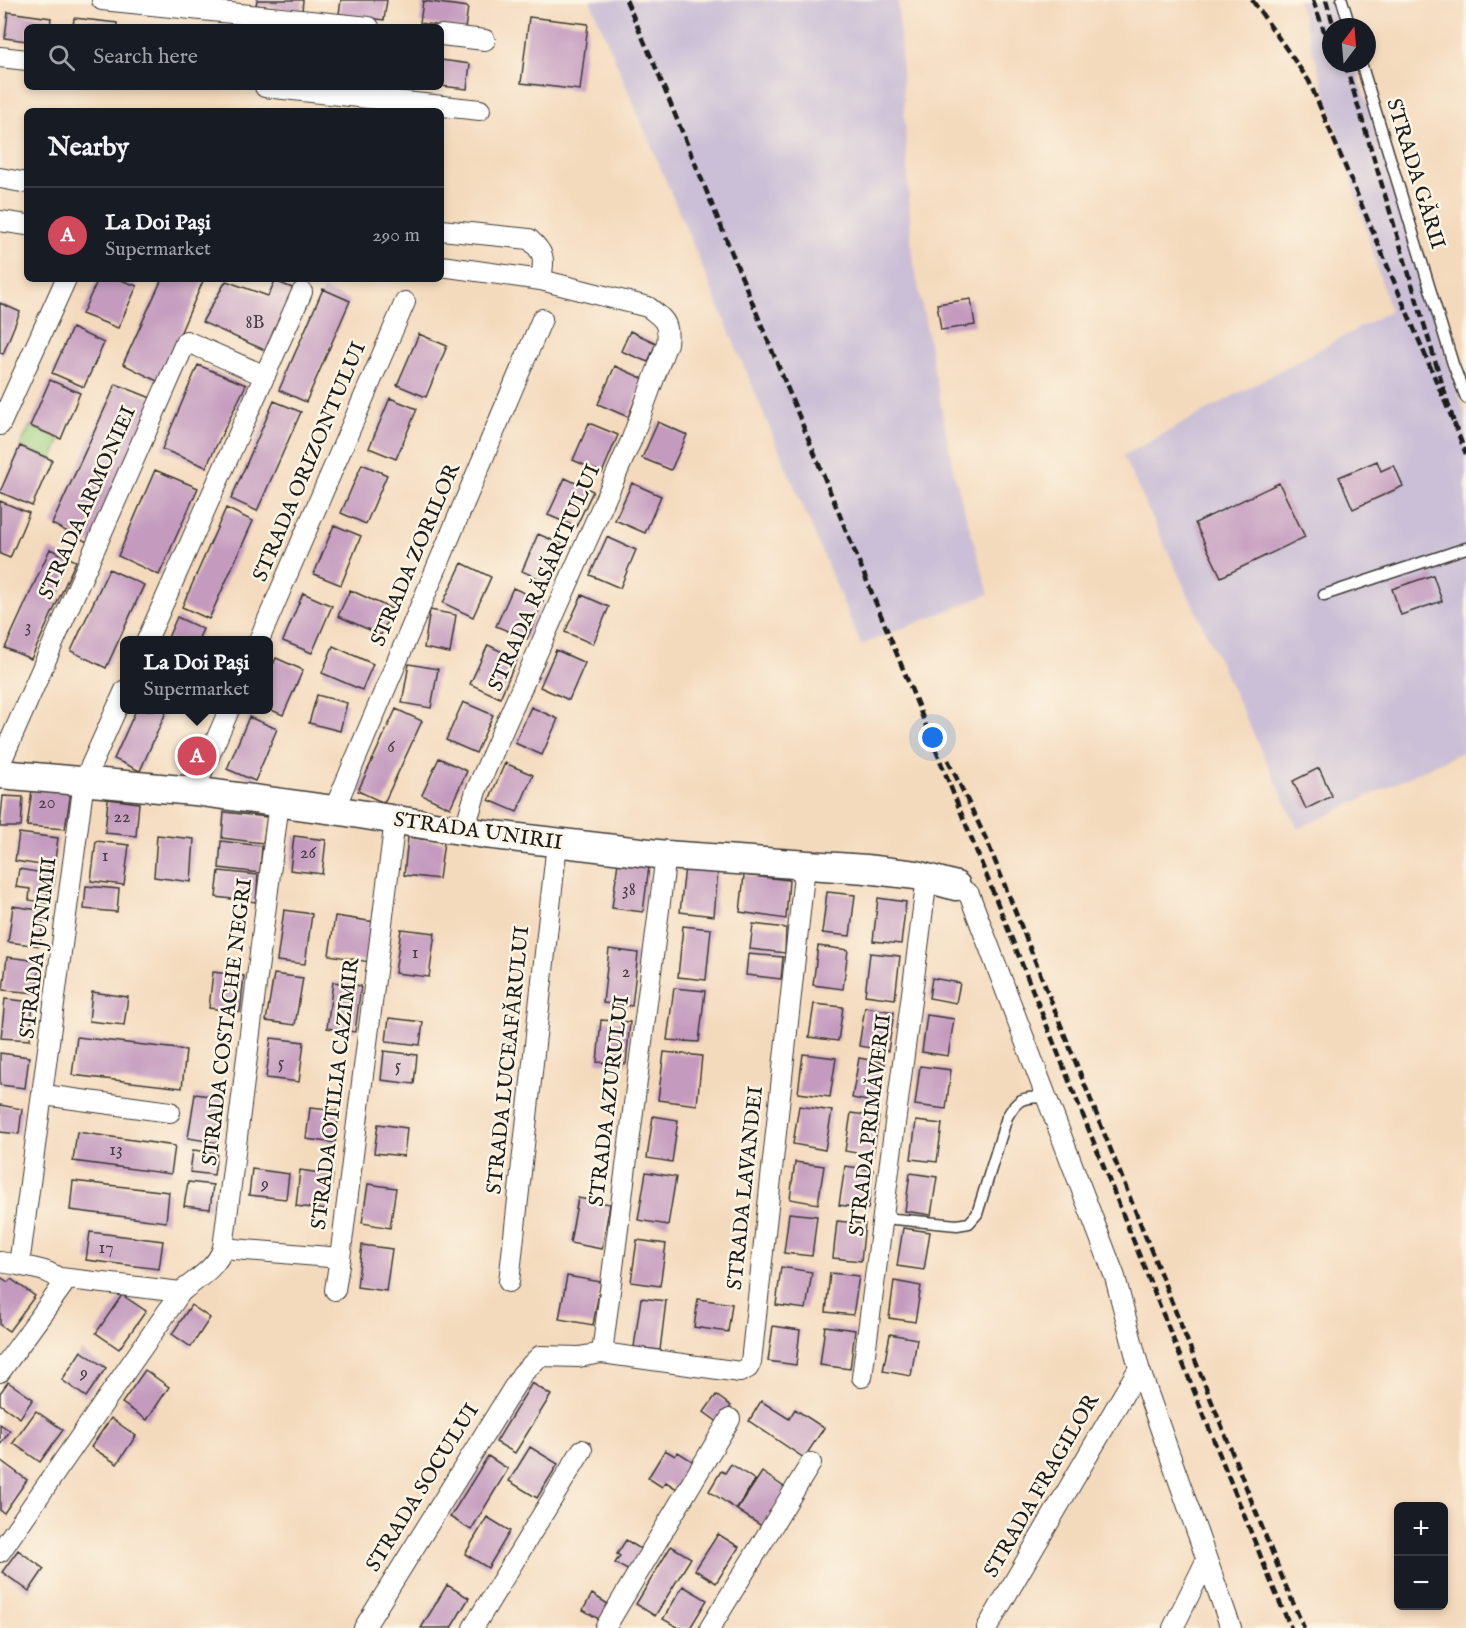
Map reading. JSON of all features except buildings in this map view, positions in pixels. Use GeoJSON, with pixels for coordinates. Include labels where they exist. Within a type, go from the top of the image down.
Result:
{"type":"FeatureCollection","features":[{"type":"Feature","properties":{"kind":"street"},"geometry":{"type":"LineString","coordinates":[[102,0],[339,24]]}},
{"type":"Feature","properties":{"kind":"street"},"geometry":{"type":"LineString","coordinates":[[444,34],[485,40]]}},
{"type":"Feature","properties":{"kind":"street"},"geometry":{"type":"LineString","coordinates":[[0,57],[24,60]]}},
{"type":"Feature","properties":{"kind":"street"},"geometry":{"type":"LineString","coordinates":[[293,90],[480,110]]}},
{"type":"Feature","properties":{"kind":"street"},"geometry":{"type":"LineString","coordinates":[[0,178],[24,182]]}},
{"type":"Feature","properties":{"kind":"street"},"geometry":{"type":"LineString","coordinates":[[0,221],[24,225]]}},
{"type":"Feature","properties":{"kind":"street"},"geometry":{"type":"LineString","coordinates":[[444,231],[529,239],[539,248],[544,257],[541,280],[444,266]]}},
{"type":"Feature","properties":{"kind":"street","name":"STRADA RĂSĂRITULUI"},"geometry":{"type":"LineString","coordinates":[[464,831],[476,791],[632,441],[667,343],[669,331],[662,318],[648,307],[541,280]]}},
{"type":"Feature","properties":{"kind":"street"},"geometry":{"type":"LineString","coordinates":[[0,425],[65,282]]}},
{"type":"Feature","properties":{"kind":"street"},"geometry":{"type":"LineString","coordinates":[[149,636],[302,292]]}},
{"type":"Feature","properties":{"kind":"street","name":"STRADA ORIZONTULUI"},"geometry":{"type":"LineString","coordinates":[[261,636],[405,302]]}},
{"type":"Feature","properties":{"kind":"street","name":"STRADA ZORILOR"},"geometry":{"type":"LineString","coordinates":[[334,810],[542,319]]}},
{"type":"Feature","properties":{"kind":"street","name":"STRADA ARMONIEI"},"geometry":{"type":"LineString","coordinates":[[0,764],[186,341],[265,376]]}},
{"type":"Feature","properties":{"kind":"street"},"geometry":{"type":"LineString","coordinates":[[84,781],[120,701]]}},
{"type":"Feature","properties":{"kind":"street"},"geometry":{"type":"LineString","coordinates":[[195,791],[227,714]]}},
{"type":"Feature","properties":{"kind":"street","name":"STRADA UNIRII"},"geometry":{"type":"LineString","coordinates":[[0,774],[195,791],[464,831],[666,855],[866,869],[927,878],[956,886]]}},
{"type":"Feature","properties":{"kind":"street","name":"STRADA JUNIMII"},"geometry":{"type":"LineString","coordinates":[[10,1264],[24,1229],[44,1095],[84,781]]}},
{"type":"Feature","properties":{"kind":"street","name":"STRADA COSTACHE NEGRI"},"geometry":{"type":"LineString","coordinates":[[223,1248],[279,802]]}},
{"type":"Feature","properties":{"kind":"street","name":"STRADA OTILIA CAZIMIR"},"geometry":{"type":"LineString","coordinates":[[223,1248],[340,1258],[395,820]]}},
{"type":"Feature","properties":{"kind":"street","name":"STRADA LUCEAFǍRULUI"},"geometry":{"type":"LineString","coordinates":[[509,1282],[557,843]]}},
{"type":"Feature","properties":{"kind":"street","name":"STRADA AZURULUI"},"geometry":{"type":"LineString","coordinates":[[602,1353],[666,855]]}},
{"type":"Feature","properties":{"kind":"street","name":"STRADA LAVANDEI"},"geometry":{"type":"LineString","coordinates":[[602,1353],[740,1372],[748,1368],[751,1362],[805,866]]}},
{"type":"Feature","properties":{"kind":"street","name":"STRADA PRIMĂVERII"},"geometry":{"type":"LineString","coordinates":[[862,1377],[927,878]]}},
{"type":"Feature","properties":{"kind":"street"},"geometry":{"type":"LineString","coordinates":[[956,886],[969,894],[1115,1277],[1139,1368],[1231,1628]]}},
{"type":"Feature","properties":{"kind":"street"},"geometry":{"type":"LineString","coordinates":[[44,1095],[170,1112]]}},
{"type":"Feature","properties":{"kind":"street"},"geometry":{"type":"LineString","coordinates":[[0,1552],[181,1292],[215,1264],[223,1248]]}},
{"type":"Feature","properties":{"kind":"street"},"geometry":{"type":"LineString","coordinates":[[335,1290],[340,1258]]}},
{"type":"Feature","properties":{"kind":"street"},"geometry":{"type":"LineString","coordinates":[[10,1264],[53,1274],[60,1278],[181,1292]]}},
{"type":"Feature","properties":{"kind":"street"},"geometry":{"type":"LineString","coordinates":[[0,1372],[63,1285],[60,1278]]}},
{"type":"Feature","properties":{"kind":"street","name":"STRADA SOCULUI"},"geometry":{"type":"LineString","coordinates":[[364,1628],[522,1374],[540,1356],[579,1357],[602,1353]]}},
{"type":"Feature","properties":{"kind":"street","name":"STRADA FRAGILOR"},"geometry":{"type":"LineString","coordinates":[[987,1628],[1139,1368]]}},
{"type":"Feature","properties":{"kind":"street"},"geometry":{"type":"LineString","coordinates":[[605,1628],[730,1419]]}},
{"type":"Feature","properties":{"kind":"street"},"geometry":{"type":"LineString","coordinates":[[473,1628],[582,1450]]}},
{"type":"Feature","properties":{"kind":"street"},"geometry":{"type":"LineString","coordinates":[[710,1628],[811,1463]]}},
{"type":"Feature","properties":{"kind":"street"},"geometry":{"type":"LineString","coordinates":[[1173,1628],[1206,1561]]}},
{"type":"Feature","properties":{"kind":"lane"},"geometry":{"type":"LineString","coordinates":[[1342,0],[1347,18]]}},
{"type":"Feature","properties":{"kind":"lane","name":"STRADA GĂRII"},"geometry":{"type":"LineString","coordinates":[[1364,72],[1439,320],[1466,398]]}},
{"type":"Feature","properties":{"kind":"lane"},"geometry":{"type":"LineString","coordinates":[[1324,595],[1466,548]]}},
{"type":"Feature","properties":{"kind":"lane"},"geometry":{"type":"LineString","coordinates":[[884,1218],[957,1225],[969,1223],[977,1214],[1007,1117],[1015,1103],[1027,1098],[1047,1097]]}},
{"type":"Feature","properties":{"kind":"shaded area"},"geometry":{"type":"Polygon","coordinates":[[[590,0],[898,0],[912,253],[954,474],[989,594],[861,645],[590,0]]]}},
{"type":"Feature","properties":{"kind":"shaded area"},"geometry":{"type":"Polygon","coordinates":[[[1298,0],[1334,0],[1339,18],[1322,18],[1322,72],[1357,72],[1466,417],[1466,750],[1298,829],[1123,456],[1390,311],[1298,0]]]}},
{"type":"Feature","properties":{"kind":"green space"},"geometry":{"type":"Polygon","coordinates":[[[30,426],[61,439],[52,460],[20,446],[30,426]]]}},
{"type":"Feature","properties":{"kind":"railway"},"geometry":{"type":"LineString","coordinates":[[626,0],[910,686],[1291,1628]]}},
{"type":"Feature","properties":{"kind":"railway"},"geometry":{"type":"LineString","coordinates":[[1252,0],[1309,81],[1454,423],[1348,72]]}},
{"type":"Feature","properties":{"kind":"railway"},"geometry":{"type":"LineString","coordinates":[[1313,0],[1322,25]]}},
{"type":"Feature","properties":{"kind":"railway"},"geometry":{"type":"LineString","coordinates":[[1326,0],[1331,18]]}},
{"type":"Feature","properties":{"kind":"railway"},"geometry":{"type":"LineString","coordinates":[[1454,423],[1466,454]]}},
{"type":"Feature","properties":{"kind":"railway"},"geometry":{"type":"LineString","coordinates":[[948,760],[987,841],[1304,1628]]}},
{"type":"Feature","properties":{"kind":"place","name":"La Doi Pași"},"geometry":{"type":"Point","coordinates":[197,756]}}]}
